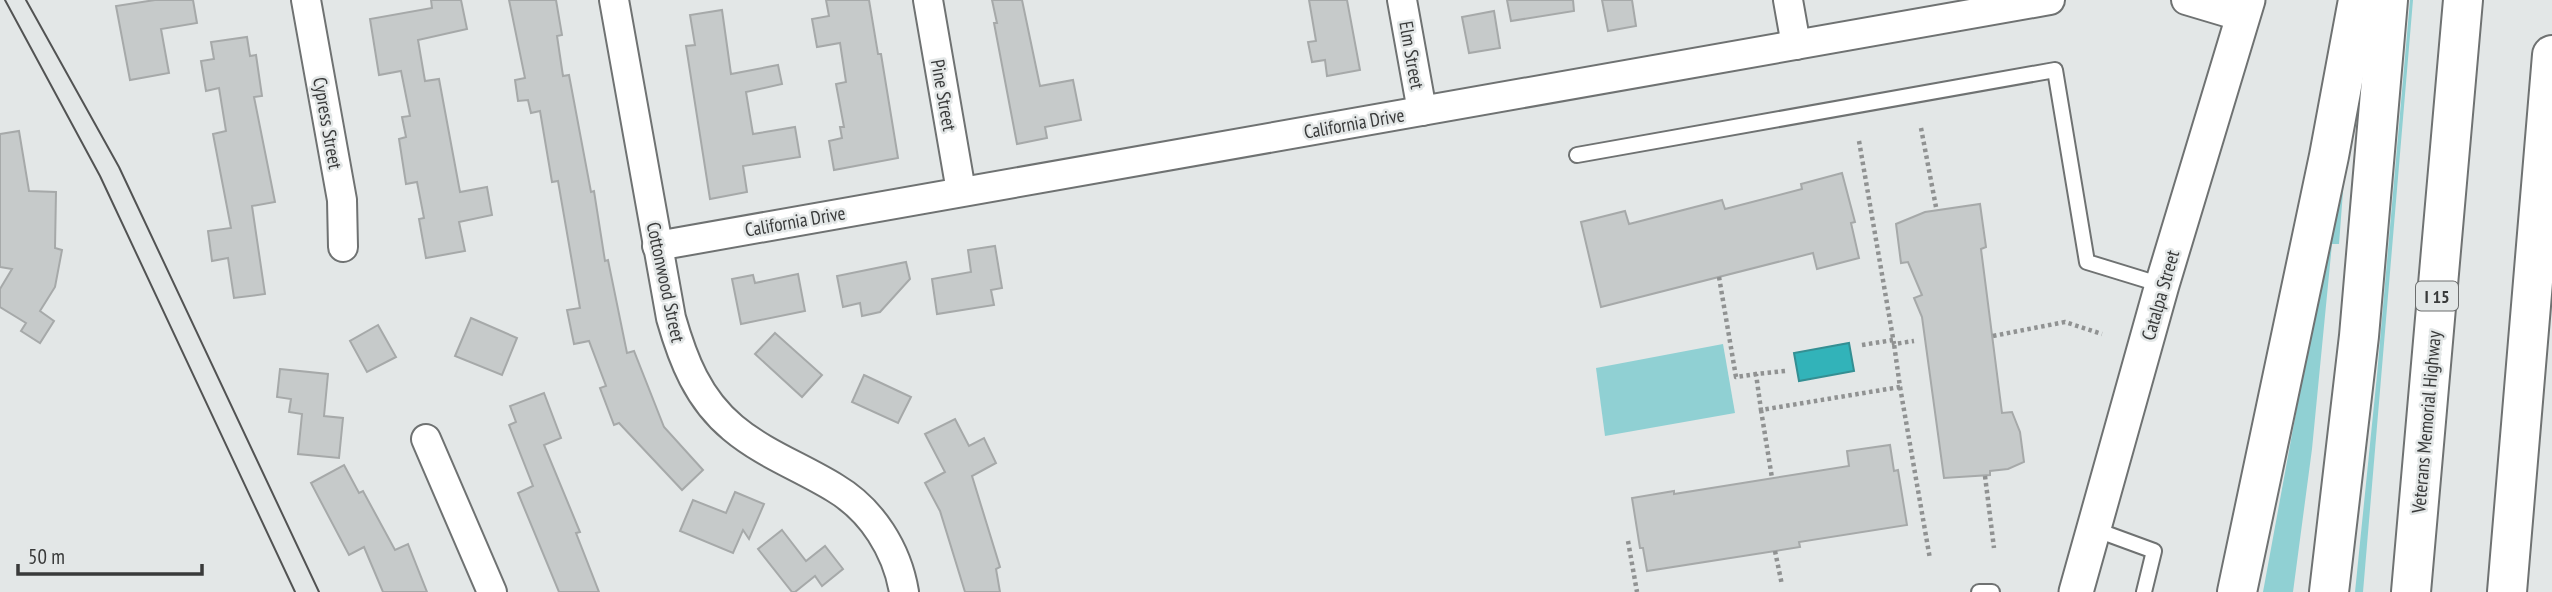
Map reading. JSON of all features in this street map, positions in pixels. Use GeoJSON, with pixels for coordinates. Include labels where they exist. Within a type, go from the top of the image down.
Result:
{"type":"FeatureCollection","features":[{"type":"Feature","properties":{"kind":"highway"},"geometry":{"type":"LineString","coordinates":[[2237,592],[2329,156],[2358,0]]}},
{"type":"Feature","properties":{"kind":"highway"},"geometry":{"type":"LineString","coordinates":[[2329,592],[2359,336],[2388,0]]}},
{"type":"Feature","properties":{"kind":"highway","name":"Veterans Memorial Highway"},"geometry":{"type":"LineString","coordinates":[[2411,592],[2463,0]]}},
{"type":"Feature","properties":{"kind":"highway"},"geometry":{"type":"LineString","coordinates":[[2507,592],[2552,55]]}},
{"type":"Feature","properties":{"kind":"street","name":"Cypress Street"},"geometry":{"type":"LineString","coordinates":[[306,0],[342,200],[343,247]]}},
{"type":"Feature","properties":{"kind":"street","name":"Cottonwood Street"},"geometry":{"type":"LineString","coordinates":[[614,0],[671,318],[682,355],[699,391],[731,426],[759,448],[837,488],[864,511],[885,538],[902,579],[904,592]]}},
{"type":"Feature","properties":{"kind":"street","name":"Pine Street"},"geometry":{"type":"LineString","coordinates":[[928,0],[961,191]]}},
{"type":"Feature","properties":{"kind":"street","name":"Elm Street"},"geometry":{"type":"LineString","coordinates":[[1402,0],[1422,111]]}},
{"type":"Feature","properties":{"kind":"street"},"geometry":{"type":"LineString","coordinates":[[1788,0],[1796,45]]}},
{"type":"Feature","properties":{"kind":"street","name":"California Drive"},"geometry":{"type":"LineString","coordinates":[[657,246],[2050,0]]}},
{"type":"Feature","properties":{"kind":"street"},"geometry":{"type":"LineString","coordinates":[[2186,0],[2245,9]]}},
{"type":"Feature","properties":{"kind":"street","name":"Catalpa Street"},"geometry":{"type":"LineString","coordinates":[[2076,592],[2162,285],[2245,9]]}},
{"type":"Feature","properties":{"kind":"street"},"geometry":{"type":"LineString","coordinates":[[426,439],[492,592]]}},
{"type":"Feature","properties":{"kind":"lane"},"geometry":{"type":"LineString","coordinates":[[1577,155],[2055,70],[2087,262],[2162,285]]}},
{"type":"Feature","properties":{"kind":"lane"},"geometry":{"type":"LineString","coordinates":[[2094,529],[2154,551],[2144,592]]}},
{"type":"Feature","properties":{"kind":"lane"},"geometry":{"type":"LineString","coordinates":[[1979,592],[1992,592]]}},
{"type":"Feature","properties":{"kind":"path"},"geometry":{"type":"LineString","coordinates":[[1921,128],[1936,207]]}},
{"type":"Feature","properties":{"kind":"path"},"geometry":{"type":"LineString","coordinates":[[1858,141],[1930,559]]}},
{"type":"Feature","properties":{"kind":"path"},"geometry":{"type":"LineString","coordinates":[[1719,277],[1736,377],[1785,370]]}},
{"type":"Feature","properties":{"kind":"path"},"geometry":{"type":"LineString","coordinates":[[1993,336],[2065,322],[2102,334]]}},
{"type":"Feature","properties":{"kind":"path"},"geometry":{"type":"LineString","coordinates":[[1862,345],[1914,341]]}},
{"type":"Feature","properties":{"kind":"path"},"geometry":{"type":"LineString","coordinates":[[1756,374],[1772,478]]}},
{"type":"Feature","properties":{"kind":"path"},"geometry":{"type":"LineString","coordinates":[[1761,410],[1900,387]]}},
{"type":"Feature","properties":{"kind":"path"},"geometry":{"type":"LineString","coordinates":[[1985,476],[1994,548]]}},
{"type":"Feature","properties":{"kind":"path"},"geometry":{"type":"LineString","coordinates":[[1628,541],[1637,592]]}},
{"type":"Feature","properties":{"kind":"path"},"geometry":{"type":"LineString","coordinates":[[1776,551],[1782,585]]}},
{"type":"Feature","properties":{"kind":"shaded area"},"geometry":{"type":"Polygon","coordinates":[[[2410,0],[2413,0],[2363,592],[2355,592],[2377,375],[2410,0]]]}},
{"type":"Feature","properties":{"kind":"shaded area"},"geometry":{"type":"Polygon","coordinates":[[[2344,152],[2339,244],[2332,244],[2312,449],[2293,592],[2263,592],[2344,152]]]}},
{"type":"Feature","properties":{"kind":"shaded area"},"geometry":{"type":"Polygon","coordinates":[[[1849,343],[1854,371],[1799,381],[1794,353],[1849,343]]]}},
{"type":"Feature","properties":{"kind":"shaded area"},"geometry":{"type":"Polygon","coordinates":[[[1723,344],[1735,413],[1605,436],[1596,368],[1723,344]]]}},
{"type":"Feature","properties":{"kind":"building"},"geometry":{"type":"Polygon","coordinates":[[[155,0],[193,0],[197,23],[161,29],[169,73],[130,80],[116,6],[155,0]]]}},
{"type":"Feature","properties":{"kind":"building"},"geometry":{"type":"Polygon","coordinates":[[[431,0],[461,0],[467,29],[418,40],[425,81],[439,79],[460,192],[487,187],[492,215],[459,222],[465,251],[426,258],[419,219],[424,218],[417,182],[406,184],[399,139],[406,137],[402,117],[410,116],[401,71],[379,75],[370,19],[432,8],[431,0]]]}},
{"type":"Feature","properties":{"kind":"building"},"geometry":{"type":"Polygon","coordinates":[[[509,0],[556,0],[562,35],[557,36],[563,76],[569,75],[591,192],[594,191],[605,261],[608,260],[627,353],[634,351],[664,427],[703,470],[682,490],[619,423],[614,425],[600,388],[606,386],[589,341],[574,344],[567,310],[580,308],[558,181],[552,182],[540,111],[531,113],[528,100],[518,101],[515,80],[525,78],[509,0]]]}},
{"type":"Feature","properties":{"kind":"building"},"geometry":{"type":"Polygon","coordinates":[[[826,0],[869,0],[898,158],[834,170],[829,141],[842,138],[840,127],[844,127],[836,84],[846,82],[840,43],[817,47],[812,19],[829,16],[826,0]]]}},
{"type":"Feature","properties":{"kind":"building"},"geometry":{"type":"Polygon","coordinates":[[[992,0],[1022,0],[1040,86],[1073,80],[1081,120],[1045,127],[1047,138],[1017,144],[992,0]]]}},
{"type":"Feature","properties":{"kind":"building"},"geometry":{"type":"Polygon","coordinates":[[[1309,0],[1347,0],[1360,70],[1327,76],[1325,60],[1312,62],[1308,42],[1316,41],[1309,0]]]}},
{"type":"Feature","properties":{"kind":"building"},"geometry":{"type":"Polygon","coordinates":[[[1507,0],[1573,0],[1574,11],[1511,21],[1507,0]]]}},
{"type":"Feature","properties":{"kind":"building"},"geometry":{"type":"Polygon","coordinates":[[[1602,0],[1632,0],[1636,26],[1608,31],[1602,0]]]}},
{"type":"Feature","properties":{"kind":"building"},"geometry":{"type":"Polygon","coordinates":[[[722,10],[731,74],[778,65],[782,84],[746,92],[753,134],[795,127],[800,157],[743,166],[747,192],[710,199],[686,46],[695,45],[690,15],[722,10]]]}},
{"type":"Feature","properties":{"kind":"building"},"geometry":{"type":"Polygon","coordinates":[[[1494,11],[1500,48],[1469,53],[1462,17],[1494,11]]]}},
{"type":"Feature","properties":{"kind":"building"},"geometry":{"type":"Polygon","coordinates":[[[247,37],[250,56],[256,55],[262,96],[254,97],[275,202],[252,206],[265,294],[234,298],[228,258],[212,261],[208,231],[231,228],[213,134],[226,131],[219,88],[206,91],[201,61],[214,59],[211,42],[247,37]]]}},
{"type":"Feature","properties":{"kind":"building"},"geometry":{"type":"Polygon","coordinates":[[[19,131],[29,191],[56,192],[55,248],[62,250],[55,287],[40,311],[54,321],[40,343],[21,331],[26,323],[0,307],[0,289],[12,269],[0,267],[0,134],[19,131]]]}},
{"type":"Feature","properties":{"kind":"building"},"geometry":{"type":"Polygon","coordinates":[[[1842,173],[1855,222],[1851,223],[1859,258],[1817,269],[1813,253],[1601,307],[1581,222],[1625,211],[1629,224],[1722,200],[1725,209],[1802,189],[1801,184],[1842,173]]]}},
{"type":"Feature","properties":{"kind":"building"},"geometry":{"type":"Polygon","coordinates":[[[1980,204],[1986,247],[1981,249],[2002,413],[2012,412],[2020,432],[2024,462],[2008,469],[1990,471],[1990,475],[1944,478],[1922,317],[1914,298],[1922,295],[1908,262],[1901,263],[1896,224],[1925,212],[1980,204]]]}},
{"type":"Feature","properties":{"kind":"building"},"geometry":{"type":"Polygon","coordinates":[[[995,246],[1002,288],[991,290],[994,305],[937,314],[932,279],[971,272],[968,250],[995,246]]]}},
{"type":"Feature","properties":{"kind":"building"},"geometry":{"type":"Polygon","coordinates":[[[906,262],[910,279],[880,312],[862,316],[860,303],[843,307],[837,276],[906,262]]]}},
{"type":"Feature","properties":{"kind":"building"},"geometry":{"type":"Polygon","coordinates":[[[798,274],[805,311],[741,324],[732,279],[753,275],[755,283],[798,274]]]}},
{"type":"Feature","properties":{"kind":"building"},"geometry":{"type":"Polygon","coordinates":[[[471,318],[517,338],[502,375],[455,356],[471,318]]]}},
{"type":"Feature","properties":{"kind":"building"},"geometry":{"type":"Polygon","coordinates":[[[378,325],[396,357],[367,372],[350,341],[378,325]]]}},
{"type":"Feature","properties":{"kind":"building"},"geometry":{"type":"Polygon","coordinates":[[[775,333],[822,375],[802,397],[755,354],[775,333]]]}},
{"type":"Feature","properties":{"kind":"building"},"geometry":{"type":"Polygon","coordinates":[[[280,369],[328,374],[324,416],[343,418],[339,458],[298,454],[302,414],[289,412],[291,399],[277,397],[280,369]]]}},
{"type":"Feature","properties":{"kind":"building"},"geometry":{"type":"Polygon","coordinates":[[[864,375],[911,397],[898,423],[852,402],[864,375]]]}},
{"type":"Feature","properties":{"kind":"building"},"geometry":{"type":"Polygon","coordinates":[[[544,393],[561,438],[544,445],[580,532],[576,533],[599,592],[559,592],[518,493],[533,486],[509,425],[516,422],[510,406],[544,393]]]}},
{"type":"Feature","properties":{"kind":"building"},"geometry":{"type":"Polygon","coordinates":[[[955,419],[969,446],[984,438],[996,463],[972,476],[1000,567],[996,569],[1000,592],[965,592],[940,511],[925,483],[945,472],[925,434],[955,419]]]}},
{"type":"Feature","properties":{"kind":"building"},"geometry":{"type":"Polygon","coordinates":[[[1890,445],[1894,471],[1898,470],[1907,525],[1799,542],[1800,547],[1647,571],[1643,548],[1640,548],[1632,498],[1674,491],[1674,494],[1849,466],[1847,451],[1890,445]]]}},
{"type":"Feature","properties":{"kind":"building"},"geometry":{"type":"Polygon","coordinates":[[[344,465],[359,493],[363,491],[395,550],[408,544],[427,592],[383,592],[364,547],[349,555],[311,483],[344,465]]]}},
{"type":"Feature","properties":{"kind":"building"},"geometry":{"type":"Polygon","coordinates":[[[735,492],[764,504],[749,539],[743,530],[733,553],[680,531],[693,500],[726,513],[735,492]]]}},
{"type":"Feature","properties":{"kind":"building"},"geometry":{"type":"Polygon","coordinates":[[[782,530],[806,561],[825,546],[843,569],[822,586],[815,576],[792,592],[758,549],[782,530]]]}},
{"type":"Feature","properties":{"kind":"tram line"},"geometry":{"type":"LineString","coordinates":[[5,0],[100,176],[295,592]]}},
{"type":"Feature","properties":{"kind":"tram line"},"geometry":{"type":"LineString","coordinates":[[26,0],[119,167],[319,592]]}}]}
